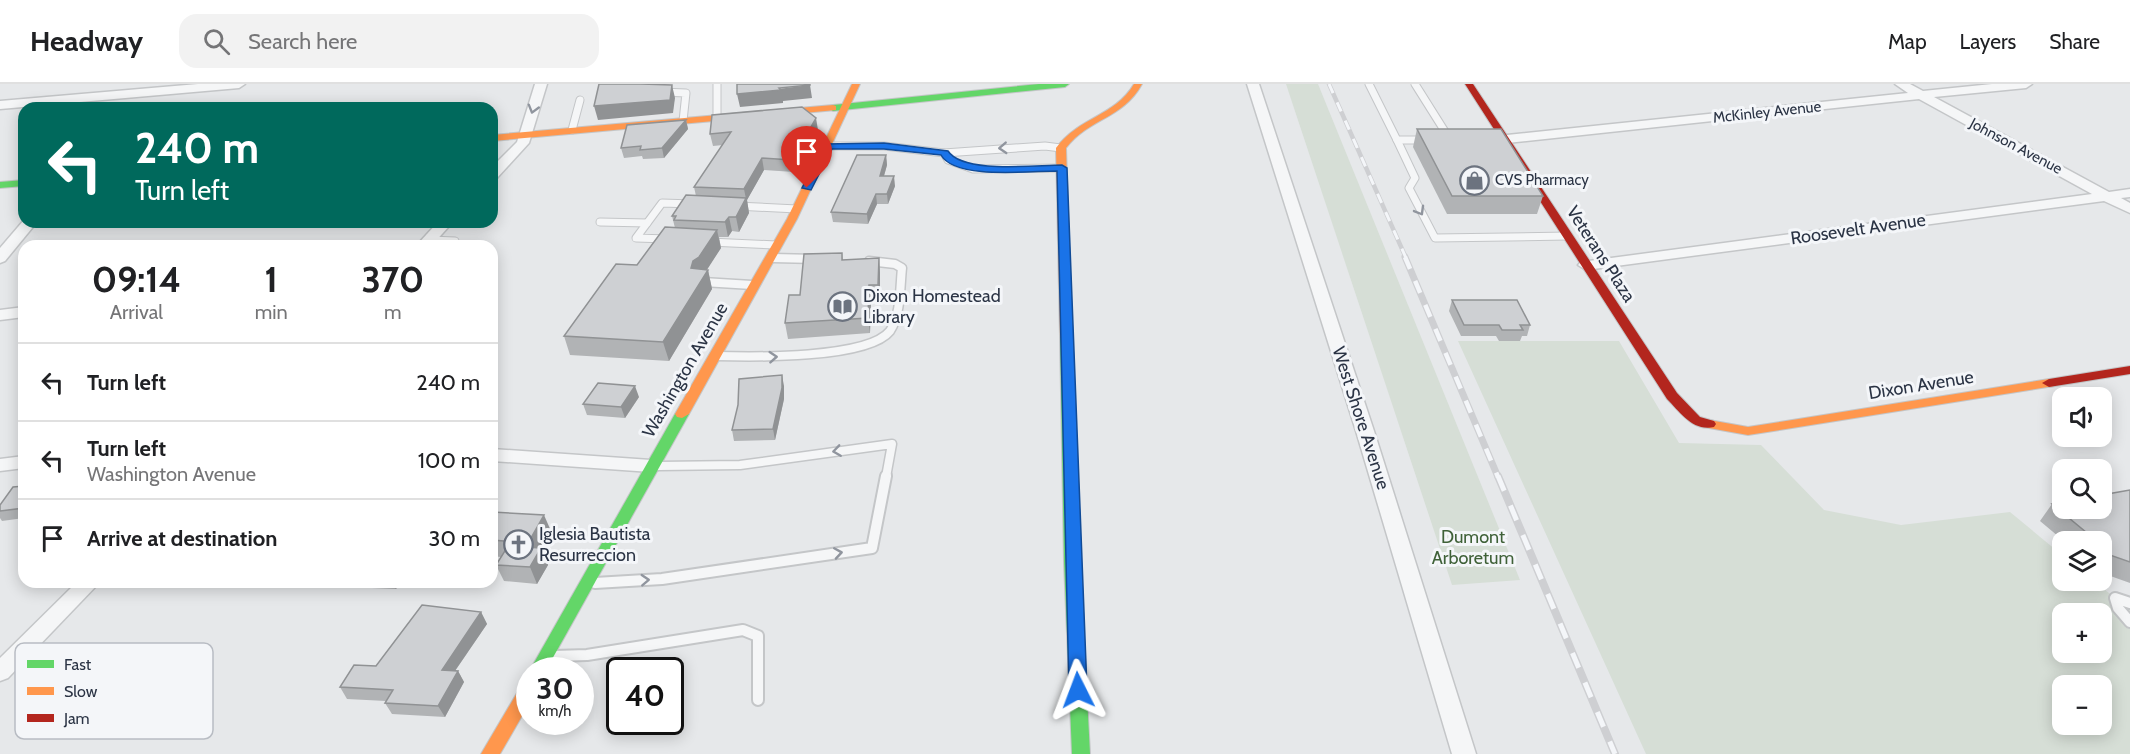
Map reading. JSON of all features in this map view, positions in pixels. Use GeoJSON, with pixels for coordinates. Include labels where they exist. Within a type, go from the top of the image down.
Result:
{"type":"FeatureCollection","features":[{"type":"Feature","properties":{"kind":"street"},"geometry":{"type":"LineString","coordinates":[[26,102],[148,88],[239,84]]}},
{"type":"Feature","properties":{"kind":"street"},"geometry":{"type":"LineString","coordinates":[[498,168],[523,143],[541,84]]}},
{"type":"Feature","properties":{"kind":"street","name":"Washington Avenue"},"geometry":{"type":"LineString","coordinates":[[546,657],[797,209],[856,84]]}},
{"type":"Feature","properties":{"kind":"street"},"geometry":{"type":"LineString","coordinates":[[498,137],[847,107],[1065,84]]}},
{"type":"Feature","properties":{"kind":"street"},"geometry":{"type":"LineString","coordinates":[[1081,754],[1072,562],[1061,147],[1065,136],[1074,128],[1124,106],[1134,99],[1138,84]]}},
{"type":"Feature","properties":{"kind":"street","name":"West Shore Avenue"},"geometry":{"type":"LineString","coordinates":[[1253,84],[1365,431],[1464,754]]}},
{"type":"Feature","properties":{"kind":"street","name":"Veterans Plaza"},"geometry":{"type":"LineString","coordinates":[[1469,84],[1501,139],[1672,396],[1695,420],[1718,427]]}},
{"type":"Feature","properties":{"kind":"street","name":"Johnson Avenue"},"geometry":{"type":"LineString","coordinates":[[1901,84],[2130,209]]}},
{"type":"Feature","properties":{"kind":"street","name":"McKinley Avenue"},"geometry":{"type":"LineString","coordinates":[[1501,139],[2026,84]]}},
{"type":"Feature","properties":{"kind":"street"},"geometry":{"type":"LineString","coordinates":[[135,102],[148,88]]}},
{"type":"Feature","properties":{"kind":"street"},"geometry":{"type":"LineString","coordinates":[[0,105],[18,103]]}},
{"type":"Feature","properties":{"kind":"street"},"geometry":{"type":"LineString","coordinates":[[0,185],[18,184]]}},
{"type":"Feature","properties":{"kind":"street","name":"Roosevelt Avenue"},"geometry":{"type":"LineString","coordinates":[[1586,265],[2130,193]]}},
{"type":"Feature","properties":{"kind":"street"},"geometry":{"type":"LineString","coordinates":[[0,258],[25,228]]}},
{"type":"Feature","properties":{"kind":"street"},"geometry":{"type":"LineString","coordinates":[[429,240],[440,228]]}},
{"type":"Feature","properties":{"kind":"street"},"geometry":{"type":"LineString","coordinates":[[0,315],[18,313]]}},
{"type":"Feature","properties":{"kind":"street","name":"Dixon Avenue"},"geometry":{"type":"LineString","coordinates":[[1718,427],[1748,431],[2130,370]]}},
{"type":"Feature","properties":{"kind":"street"},"geometry":{"type":"LineString","coordinates":[[498,455],[651,466]]}},
{"type":"Feature","properties":{"kind":"street"},"geometry":{"type":"LineString","coordinates":[[0,465],[18,463]]}},
{"type":"Feature","properties":{"kind":"street"},"geometry":{"type":"LineString","coordinates":[[25,643],[84,588]]}},
{"type":"Feature","properties":{"kind":"street"},"geometry":{"type":"LineString","coordinates":[[490,754],[516,710]]}},
{"type":"Feature","properties":{"kind":"lane"},"geometry":{"type":"LineString","coordinates":[[717,84],[717,118]]}},
{"type":"Feature","properties":{"kind":"lane"},"geometry":{"type":"LineString","coordinates":[[1369,84],[1415,178],[1408,188],[1436,238],[1568,237]]}},
{"type":"Feature","properties":{"kind":"lane"},"geometry":{"type":"LineString","coordinates":[[1415,84],[1450,140]]}},
{"type":"Feature","properties":{"kind":"lane"},"geometry":{"type":"LineString","coordinates":[[659,92],[686,93],[683,121]]}},
{"type":"Feature","properties":{"kind":"lane"},"geometry":{"type":"LineString","coordinates":[[572,130],[580,100]]}},
{"type":"Feature","properties":{"kind":"lane"},"geometry":{"type":"LineString","coordinates":[[1397,140],[1461,140]]}},
{"type":"Feature","properties":{"kind":"lane"},"geometry":{"type":"LineString","coordinates":[[828,146],[884,146],[944,153],[1045,146],[1061,147]]}},
{"type":"Feature","properties":{"kind":"lane"},"geometry":{"type":"LineString","coordinates":[[944,153],[948,160],[973,169],[1062,168]]}},
{"type":"Feature","properties":{"kind":"lane"},"geometry":{"type":"LineString","coordinates":[[672,240],[636,238],[662,203],[707,205]]}},
{"type":"Feature","properties":{"kind":"lane"},"geometry":{"type":"LineString","coordinates":[[729,206],[797,209]]}},
{"type":"Feature","properties":{"kind":"lane"},"geometry":{"type":"LineString","coordinates":[[600,222],[647,224]]}},
{"type":"Feature","properties":{"kind":"lane"},"geometry":{"type":"LineString","coordinates":[[695,241],[777,245]]}},
{"type":"Feature","properties":{"kind":"lane"},"geometry":{"type":"LineString","coordinates":[[770,258],[825,260]]}},
{"type":"Feature","properties":{"kind":"lane"},"geometry":{"type":"LineString","coordinates":[[714,356],[763,358],[798,356],[880,340],[890,330],[902,268],[895,264],[858,261]]}},
{"type":"Feature","properties":{"kind":"lane"},"geometry":{"type":"LineString","coordinates":[[703,282],[754,285]]}},
{"type":"Feature","properties":{"kind":"lane"},"geometry":{"type":"LineString","coordinates":[[586,583],[662,579],[872,548],[892,444],[740,465],[651,466]]}},
{"type":"Feature","properties":{"kind":"lane"},"geometry":{"type":"LineString","coordinates":[[2130,603],[2115,598],[2118,608],[2130,622]]}},
{"type":"Feature","properties":{"kind":"lane"},"geometry":{"type":"LineString","coordinates":[[546,657],[587,655],[743,630],[758,636],[758,700]]}},
{"type":"Feature","properties":{"kind":"green space","name":"Dumont Arboretum"},"geometry":{"type":"Polygon","coordinates":[[[1286,84],[1318,84],[1520,580],[1452,585],[1286,84]]]}},
{"type":"Feature","properties":{"kind":"green space"},"geometry":{"type":"Polygon","coordinates":[[[1458,341],[1619,341],[1679,443],[1761,445],[1824,510],[1901,525],[2010,512],[2052,547],[2052,591],[2106,591],[2130,610],[2130,754],[1646,754],[1458,341]]]}},
{"type":"Feature","properties":{"kind":"building"},"geometry":{"type":"Polygon","coordinates":[[[599,84],[672,85],[670,100],[594,106],[599,84]]]}},
{"type":"Feature","properties":{"kind":"building"},"geometry":{"type":"Polygon","coordinates":[[[737,84],[810,84],[810,85],[737,94],[737,84]]]}},
{"type":"Feature","properties":{"kind":"building"},"geometry":{"type":"Polygon","coordinates":[[[802,107],[816,118],[792,160],[762,158],[744,189],[694,187],[731,132],[710,134],[712,115],[802,107]]]}},
{"type":"Feature","properties":{"kind":"building"},"geometry":{"type":"Polygon","coordinates":[[[686,120],[662,148],[640,150],[641,146],[621,148],[627,125],[686,120]]]}},
{"type":"Feature","properties":{"kind":"building","name":"CVS Pharmacy"},"geometry":{"type":"Polygon","coordinates":[[[1417,129],[1501,129],[1543,196],[1452,196],[1417,129]]]}},
{"type":"Feature","properties":{"kind":"building"},"geometry":{"type":"Polygon","coordinates":[[[857,155],[886,155],[880,176],[894,176],[887,194],[876,194],[867,214],[831,212],[857,155]]]}},
{"type":"Feature","properties":{"kind":"building"},"geometry":{"type":"Polygon","coordinates":[[[686,195],[746,198],[736,217],[729,217],[725,222],[674,220],[676,216],[672,216],[686,195]]]}},
{"type":"Feature","properties":{"kind":"building"},"geometry":{"type":"Polygon","coordinates":[[[665,227],[717,230],[699,257],[693,261],[691,268],[708,270],[663,342],[564,336],[616,264],[637,265],[665,227]]]}},
{"type":"Feature","properties":{"kind":"building","name":"Dixon Homestead Library"},"geometry":{"type":"Polygon","coordinates":[[[842,253],[842,260],[879,258],[878,285],[869,285],[868,318],[785,323],[789,295],[800,295],[804,254],[842,253]]]}},
{"type":"Feature","properties":{"kind":"building"},"geometry":{"type":"Polygon","coordinates":[[[1452,300],[1517,300],[1530,325],[1520,325],[1523,330],[1502,330],[1499,325],[1464,325],[1452,300]]]}},
{"type":"Feature","properties":{"kind":"building"},"geometry":{"type":"Polygon","coordinates":[[[782,375],[782,388],[773,429],[732,430],[738,405],[739,379],[782,375]]]}},
{"type":"Feature","properties":{"kind":"building"},"geometry":{"type":"Polygon","coordinates":[[[598,383],[635,386],[621,407],[583,404],[598,383]]]}},
{"type":"Feature","properties":{"kind":"building"},"geometry":{"type":"Polygon","coordinates":[[[13,487],[18,487],[18,509],[0,511],[0,505],[13,487]]]}},
{"type":"Feature","properties":{"kind":"building"},"geometry":{"type":"Polygon","coordinates":[[[2130,490],[2130,562],[2112,556],[2112,531],[2085,531],[2070,519],[2112,519],[2112,493],[2130,490]]]}},
{"type":"Feature","properties":{"kind":"building"},"geometry":{"type":"Polygon","coordinates":[[[498,512],[544,515],[528,543],[498,540],[498,512]]]}},
{"type":"Feature","properties":{"kind":"building"},"geometry":{"type":"Polygon","coordinates":[[[508,546],[541,548],[530,567],[498,565],[508,546]]]}},
{"type":"Feature","properties":{"kind":"building"},"geometry":{"type":"Polygon","coordinates":[[[422,605],[481,612],[442,670],[458,671],[438,706],[385,703],[393,690],[340,687],[354,665],[376,666],[422,605]]]}},
{"type":"Feature","properties":{"kind":"railway"},"geometry":{"type":"LineString","coordinates":[[1329,84],[1406,258]]}},
{"type":"Feature","properties":{"kind":"railway"},"geometry":{"type":"LineString","coordinates":[[1405,257],[1498,477]]}},
{"type":"Feature","properties":{"kind":"railway"},"geometry":{"type":"LineString","coordinates":[[1498,476],[1615,754]]}},
{"type":"Feature","properties":{"kind":"traffic: fast"},"geometry":{"type":"LineString","coordinates":[[833,108],[1065,84]]}},
{"type":"Feature","properties":{"kind":"traffic: fast"},"geometry":{"type":"LineString","coordinates":[[0,185],[18,184]]}},
{"type":"Feature","properties":{"kind":"traffic: fast"},"geometry":{"type":"LineString","coordinates":[[1066,336],[1072,562],[1081,754]]}},
{"type":"Feature","properties":{"kind":"traffic: fast"},"geometry":{"type":"LineString","coordinates":[[545,657],[682,414]]}},
{"type":"Feature","properties":{"kind":"traffic: slow"},"geometry":{"type":"LineString","coordinates":[[682,414],[792,219],[856,84]]}},
{"type":"Feature","properties":{"kind":"traffic: slow"},"geometry":{"type":"LineString","coordinates":[[1066,336],[1061,148],[1079,129],[1123,104],[1138,84]]}},
{"type":"Feature","properties":{"kind":"traffic: slow"},"geometry":{"type":"LineString","coordinates":[[498,137],[833,108]]}},
{"type":"Feature","properties":{"kind":"traffic: slow"},"geometry":{"type":"LineString","coordinates":[[1709,424],[1748,431],[2049,383]]}},
{"type":"Feature","properties":{"kind":"traffic: slow"},"geometry":{"type":"LineString","coordinates":[[490,754],[516,710]]}},
{"type":"Feature","properties":{"kind":"traffic: jam"},"geometry":{"type":"LineString","coordinates":[[1469,84],[1672,396],[1695,420],[1709,424]]}},
{"type":"Feature","properties":{"kind":"traffic: jam"},"geometry":{"type":"LineString","coordinates":[[2049,383],[2130,370]]}},
{"type":"Feature","properties":{"kind":"place","name":"CVS Pharmacy"},"geometry":{"type":"Point","coordinates":[1474,180]}},
{"type":"Feature","properties":{"kind":"place","name":"Dixon Homestead Library"},"geometry":{"type":"Point","coordinates":[842,306]}},
{"type":"Feature","properties":{"kind":"place","name":"Iglesia Bautista Resurreccion"},"geometry":{"type":"Point","coordinates":[518,544]}},
{"type":"Feature","properties":{"kind":"route"},"geometry":{"type":"LineString","coordinates":[[807,188],[828,146],[884,146],[944,153],[948,160],[973,169],[1062,168],[1072,562],[1078,690]]}}]}
